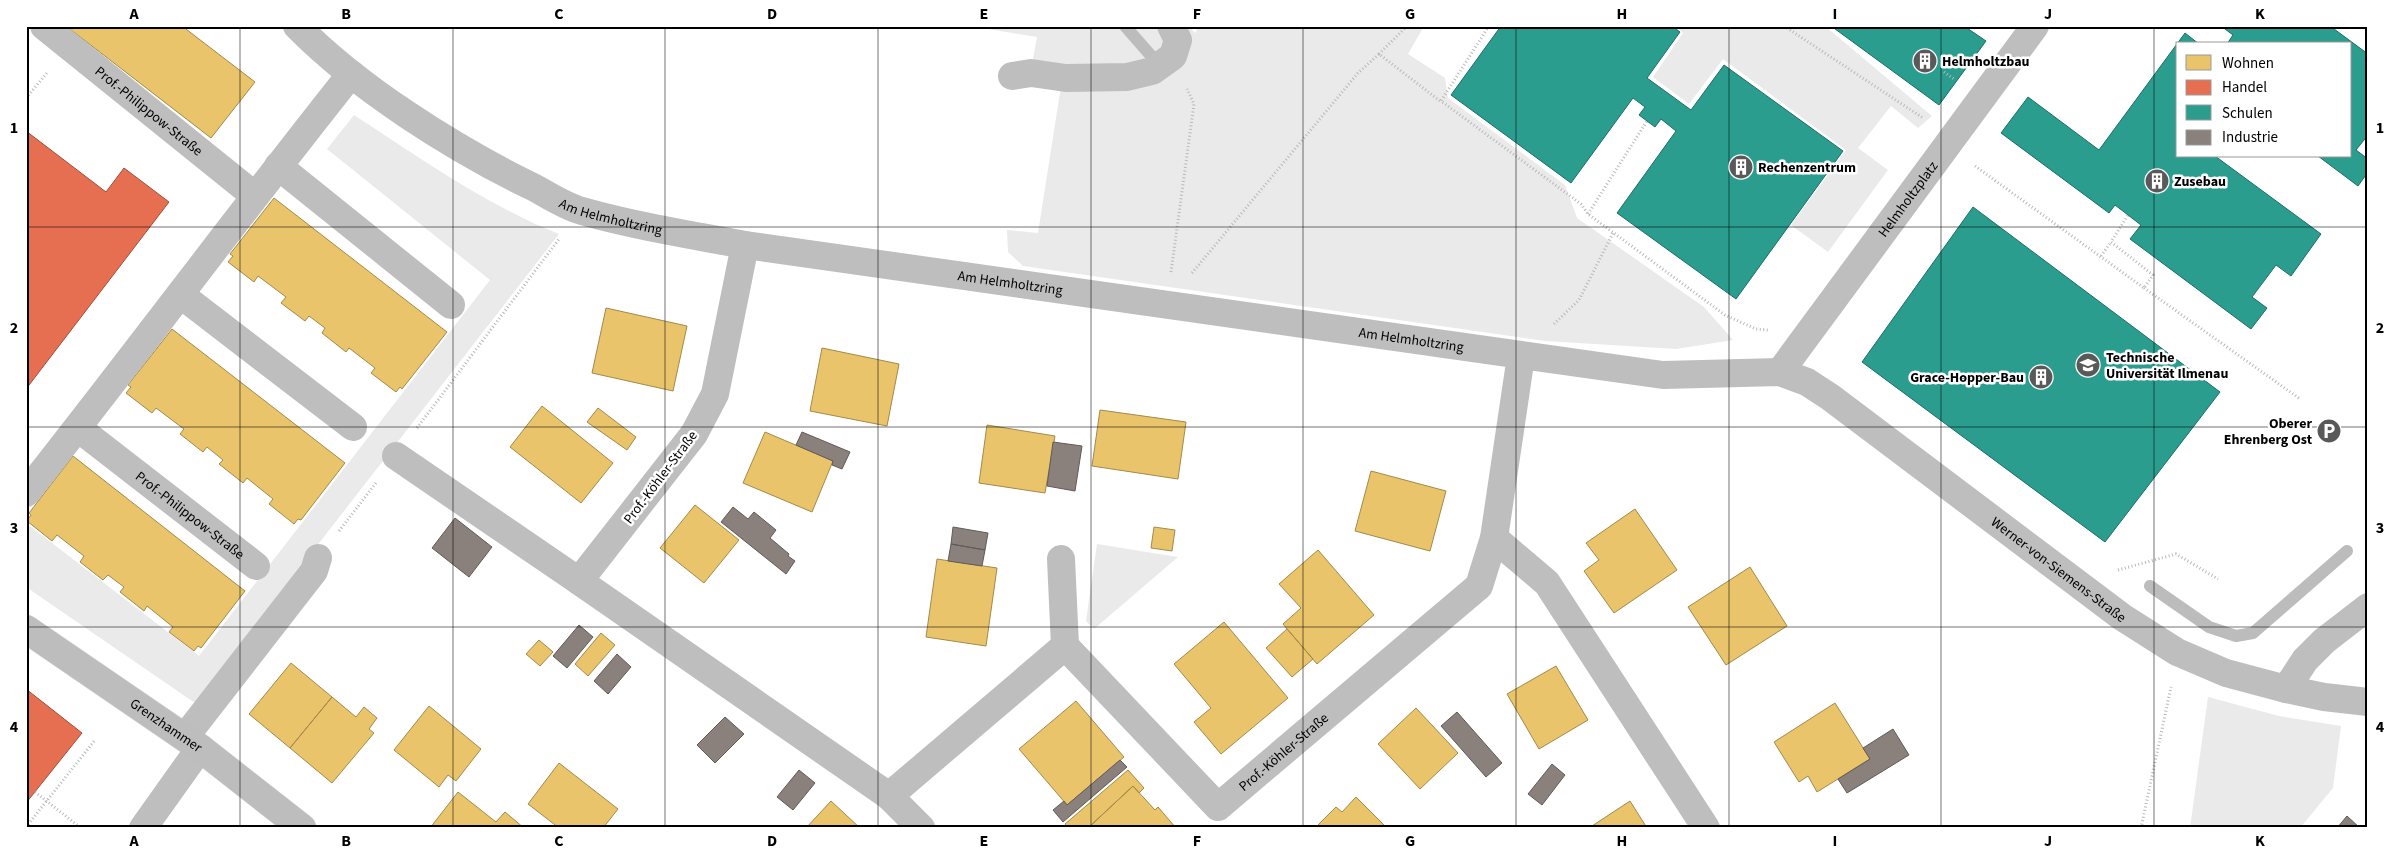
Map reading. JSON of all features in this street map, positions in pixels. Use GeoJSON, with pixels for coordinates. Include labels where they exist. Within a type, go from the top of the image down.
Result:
{"type":"FeatureCollection","features":[{"type":"Feature","properties":{"kind":"main road","name":"Grenzhammer"},"geometry":{"type":"LineString","coordinates":[[26,629],[192,743],[302,828]]}},
{"type":"Feature","properties":{"kind":"street","name":"Prof.-Philippow-Straße"},"geometry":{"type":"LineString","coordinates":[[44,26],[254,196]]}},
{"type":"Feature","properties":{"kind":"street","name":"Am Helmholtzring"},"geometry":{"type":"LineString","coordinates":[[297,26],[351,74],[454,144],[516,179],[580,210],[674,233],[745,245],[1663,376],[1780,372]]}},
{"type":"Feature","properties":{"kind":"street"},"geometry":{"type":"LineString","coordinates":[[1012,76],[1031,73],[1066,78],[1127,77],[1152,71],[1173,56],[1178,40],[1172,26]]}},
{"type":"Feature","properties":{"kind":"street","name":"Helmholtzplatz"},"geometry":{"type":"LineString","coordinates":[[1780,372],[2035,26]]}},
{"type":"Feature","properties":{"kind":"street"},"geometry":{"type":"LineString","coordinates":[[26,493],[78,428],[254,196],[351,74]]}},
{"type":"Feature","properties":{"kind":"street"},"geometry":{"type":"LineString","coordinates":[[278,166],[451,305]]}},
{"type":"Feature","properties":{"kind":"street","name":"Prof.-Köhler-Straße"},"geometry":{"type":"LineString","coordinates":[[579,581],[694,434],[715,394],[745,245]]}},
{"type":"Feature","properties":{"kind":"street"},"geometry":{"type":"LineString","coordinates":[[180,295],[353,428]]}},
{"type":"Feature","properties":{"kind":"street","name":"Prof.-Köhler-Straße"},"geometry":{"type":"LineString","coordinates":[[1065,646],[1218,807],[1479,586],[1494,538],[1521,356]]}},
{"type":"Feature","properties":{"kind":"street","name":"Werner-von-Siemens-Straße"},"geometry":{"type":"LineString","coordinates":[[1780,372],[1806,382],[1830,397],[2074,582],[2122,617],[2177,652],[2226,673],[2286,689],[2324,697],[2368,702]]}},
{"type":"Feature","properties":{"kind":"street","name":"Prof.-Philippow-Straße"},"geometry":{"type":"LineString","coordinates":[[78,428],[256,566]]}},
{"type":"Feature","properties":{"kind":"street"},"geometry":{"type":"LineString","coordinates":[[396,456],[889,796],[921,828]]}},
{"type":"Feature","properties":{"kind":"street"},"geometry":{"type":"LineString","coordinates":[[1494,538],[1547,583],[1706,828]]}},
{"type":"Feature","properties":{"kind":"street"},"geometry":{"type":"LineString","coordinates":[[143,828],[192,743],[314,571],[318,558]]}},
{"type":"Feature","properties":{"kind":"street"},"geometry":{"type":"LineString","coordinates":[[889,796],[1065,646],[1061,559]]}},
{"type":"Feature","properties":{"kind":"street"},"geometry":{"type":"LineString","coordinates":[[2286,689],[2305,660],[2324,641],[2368,607]]}},
{"type":"Feature","properties":{"kind":"path"},"geometry":{"type":"LineString","coordinates":[[1167,304],[1358,73],[1407,26]]}},
{"type":"Feature","properties":{"kind":"path"},"geometry":{"type":"LineString","coordinates":[[1441,101],[1490,26]]}},
{"type":"Feature","properties":{"kind":"path"},"geometry":{"type":"LineString","coordinates":[[1784,26],[1932,124],[1926,132],[2300,399]]}},
{"type":"Feature","properties":{"kind":"path"},"geometry":{"type":"LineString","coordinates":[[1379,54],[1581,204],[1588,214],[1724,315],[1756,329],[1772,330]]}},
{"type":"Feature","properties":{"kind":"path"},"geometry":{"type":"LineString","coordinates":[[1167,304],[1194,104],[1173,56]]}},
{"type":"Feature","properties":{"kind":"path"},"geometry":{"type":"LineString","coordinates":[[1944,72],[1956,81]]}},
{"type":"Feature","properties":{"kind":"path"},"geometry":{"type":"LineString","coordinates":[[1588,214],[1647,121]]}},
{"type":"Feature","properties":{"kind":"path"},"geometry":{"type":"LineString","coordinates":[[318,558],[508,310],[580,210]]}},
{"type":"Feature","properties":{"kind":"path"},"geometry":{"type":"LineString","coordinates":[[2101,256],[2128,215]]}},
{"type":"Feature","properties":{"kind":"path"},"geometry":{"type":"LineString","coordinates":[[1521,356],[1578,300],[1613,233]]}},
{"type":"Feature","properties":{"kind":"path"},"geometry":{"type":"LineString","coordinates":[[2111,242],[2153,275],[2144,288]]}},
{"type":"Feature","properties":{"kind":"path"},"geometry":{"type":"LineString","coordinates":[[2074,582],[2176,554],[2218,579]]}},
{"type":"Feature","properties":{"kind":"path"},"geometry":{"type":"LineString","coordinates":[[2141,828],[2177,652]]}},
{"type":"Feature","properties":{"kind":"path"},"geometry":{"type":"LineString","coordinates":[[26,827],[95,740]]}},
{"type":"Feature","properties":{"kind":"path"},"geometry":{"type":"LineString","coordinates":[[35,792],[81,828]]}},
{"type":"Feature","properties":{"kind":"shaded area"},"geometry":{"type":"Polygon","coordinates":[[[970,26],[1189,26],[1195,33],[1199,26],[1424,26],[1408,54],[1445,78],[1448,98],[1565,185],[1577,218],[1704,307],[1733,340],[1676,349],[1545,341],[1023,266],[1008,252],[1007,230],[1038,233],[1061,86],[1029,80],[1037,37],[970,26]]]}},
{"type":"Feature","properties":{"kind":"shaded area"},"geometry":{"type":"Polygon","coordinates":[[[1675,26],[1825,26],[1932,116],[1918,128],[1891,106],[1858,148],[1888,170],[1828,252],[1791,225],[1846,150],[1723,59],[1689,104],[1653,77],[1683,33],[1675,26]]]}},
{"type":"Feature","properties":{"kind":"shaded area"},"geometry":{"type":"Polygon","coordinates":[[[354,115],[479,195],[559,234],[195,703],[26,587],[26,523],[199,656],[490,280],[327,149],[354,115]]]}},
{"type":"Feature","properties":{"kind":"shaded area"},"geometry":{"type":"Polygon","coordinates":[[[1097,544],[1178,557],[1094,629],[1086,621],[1097,544]]]}},
{"type":"Feature","properties":{"kind":"shaded area"},"geometry":{"type":"Polygon","coordinates":[[[2208,697],[2279,716],[2341,726],[2333,788],[2300,828],[2190,828],[2208,697]]]}},
{"type":"Feature","properties":{"kind":"building: Wohnen"},"geometry":{"type":"Polygon","coordinates":[[[66,26],[182,26],[255,82],[211,138],[66,26]]]}},
{"type":"Feature","properties":{"kind":"building: Wohnen"},"geometry":{"type":"Polygon","coordinates":[[[274,198],[447,332],[402,389],[400,387],[396,392],[371,373],[375,368],[349,348],[346,352],[322,333],[325,328],[309,316],[305,321],[281,303],[286,297],[258,276],[254,282],[228,262],[233,256],[230,254],[274,198]]]}},
{"type":"Feature","properties":{"kind":"building: Wohnen"},"geometry":{"type":"Polygon","coordinates":[[[606,308],[687,326],[673,391],[592,373],[606,308]]]}},
{"type":"Feature","properties":{"kind":"building: Wohnen"},"geometry":{"type":"Polygon","coordinates":[[[172,329],[345,463],[301,520],[298,519],[294,524],[269,504],[273,499],[247,478],[243,483],[219,464],[223,460],[207,447],[203,452],[180,434],[184,429],[156,408],[152,413],[126,393],[131,387],[128,385],[172,329]]]}},
{"type":"Feature","properties":{"kind":"building: Wohnen"},"geometry":{"type":"Polygon","coordinates":[[[822,348],[899,364],[887,426],[810,411],[822,348]]]}},
{"type":"Feature","properties":{"kind":"building: Wohnen"},"geometry":{"type":"Polygon","coordinates":[[[542,406],[613,463],[581,503],[510,447],[542,406]]]}},
{"type":"Feature","properties":{"kind":"building: Wohnen"},"geometry":{"type":"Polygon","coordinates":[[[598,408],[636,437],[627,450],[587,422],[598,408]]]}},
{"type":"Feature","properties":{"kind":"building: Wohnen"},"geometry":{"type":"Polygon","coordinates":[[[1100,410],[1186,422],[1178,479],[1092,466],[1100,410]]]}},
{"type":"Feature","properties":{"kind":"building: Wohnen"},"geometry":{"type":"Polygon","coordinates":[[[987,425],[1055,436],[1045,493],[979,483],[987,425]]]}},
{"type":"Feature","properties":{"kind":"building: Wohnen"},"geometry":{"type":"Polygon","coordinates":[[[765,432],[833,461],[812,512],[743,483],[765,432]]]}},
{"type":"Feature","properties":{"kind":"building: Wohnen"},"geometry":{"type":"Polygon","coordinates":[[[73,456],[245,591],[201,648],[198,646],[194,651],[169,632],[173,627],[147,606],[144,611],[120,592],[124,587],[108,575],[103,580],[80,562],[84,556],[57,535],[52,541],[27,521],[31,515],[29,513],[73,456]]]}},
{"type":"Feature","properties":{"kind":"building: Wohnen"},"geometry":{"type":"Polygon","coordinates":[[[1371,471],[1446,491],[1430,551],[1355,531],[1371,471]]]}},
{"type":"Feature","properties":{"kind":"building: Wohnen"},"geometry":{"type":"Polygon","coordinates":[[[695,505],[739,540],[704,583],[660,548],[695,505]]]}},
{"type":"Feature","properties":{"kind":"building: Wohnen"},"geometry":{"type":"Polygon","coordinates":[[[1635,509],[1677,570],[1614,613],[1584,571],[1599,560],[1586,543],[1635,509]]]}},
{"type":"Feature","properties":{"kind":"building: Wohnen"},"geometry":{"type":"Polygon","coordinates":[[[1154,527],[1175,530],[1172,551],[1151,548],[1154,527]]]}},
{"type":"Feature","properties":{"kind":"building: Wohnen"},"geometry":{"type":"Polygon","coordinates":[[[1318,550],[1374,615],[1317,664],[1283,624],[1301,608],[1279,584],[1318,550]]]}},
{"type":"Feature","properties":{"kind":"building: Wohnen"},"geometry":{"type":"Polygon","coordinates":[[[937,559],[997,568],[986,646],[926,637],[937,559]]]}},
{"type":"Feature","properties":{"kind":"building: Wohnen"},"geometry":{"type":"Polygon","coordinates":[[[1750,567],[1787,626],[1726,665],[1688,607],[1750,567]]]}},
{"type":"Feature","properties":{"kind":"building: Wohnen"},"geometry":{"type":"Polygon","coordinates":[[[1224,622],[1288,698],[1221,754],[1194,722],[1211,708],[1174,664],[1224,622]]]}},
{"type":"Feature","properties":{"kind":"building: Wohnen"},"geometry":{"type":"Polygon","coordinates":[[[1287,629],[1313,659],[1292,677],[1266,648],[1287,629]]]}},
{"type":"Feature","properties":{"kind":"building: Wohnen"},"geometry":{"type":"Polygon","coordinates":[[[601,633],[615,645],[588,676],[575,664],[601,633]]]}},
{"type":"Feature","properties":{"kind":"building: Wohnen"},"geometry":{"type":"Polygon","coordinates":[[[539,640],[553,652],[540,666],[526,654],[539,640]]]}},
{"type":"Feature","properties":{"kind":"building: Wohnen"},"geometry":{"type":"Polygon","coordinates":[[[291,663],[332,697],[290,748],[249,714],[291,663]]]}},
{"type":"Feature","properties":{"kind":"building: Wohnen"},"geometry":{"type":"Polygon","coordinates":[[[1556,666],[1588,720],[1539,749],[1507,694],[1556,666]]]}},
{"type":"Feature","properties":{"kind":"building: Wohnen"},"geometry":{"type":"Polygon","coordinates":[[[332,697],[356,717],[364,707],[377,718],[369,729],[374,733],[332,783],[290,748],[332,697]]]}},
{"type":"Feature","properties":{"kind":"building: Wohnen"},"geometry":{"type":"Polygon","coordinates":[[[1076,701],[1124,757],[1067,805],[1019,749],[1076,701]]]}},
{"type":"Feature","properties":{"kind":"building: Wohnen"},"geometry":{"type":"Polygon","coordinates":[[[1835,703],[1870,759],[1817,792],[1808,776],[1799,782],[1774,742],[1835,703]]]}},
{"type":"Feature","properties":{"kind":"building: Wohnen"},"geometry":{"type":"Polygon","coordinates":[[[429,706],[481,749],[456,781],[448,775],[439,787],[394,750],[429,706]]]}},
{"type":"Feature","properties":{"kind":"building: Wohnen"},"geometry":{"type":"Polygon","coordinates":[[[1416,708],[1458,753],[1420,789],[1378,744],[1416,708]]]}},
{"type":"Feature","properties":{"kind":"building: Wohnen"},"geometry":{"type":"Polygon","coordinates":[[[559,763],[618,809],[603,828],[559,828],[528,804],[559,763]]]}},
{"type":"Feature","properties":{"kind":"building: Wohnen"},"geometry":{"type":"Polygon","coordinates":[[[1128,770],[1144,788],[1139,793],[1133,786],[1088,828],[1068,828],[1065,824],[1128,770]]]}},
{"type":"Feature","properties":{"kind":"building: Wohnen"},"geometry":{"type":"Polygon","coordinates":[[[1133,786],[1155,810],[1158,807],[1176,828],[1088,828],[1133,786]]]}},
{"type":"Feature","properties":{"kind":"building: Wohnen"},"geometry":{"type":"Polygon","coordinates":[[[458,792],[496,822],[505,812],[524,828],[430,828],[458,792]]]}},
{"type":"Feature","properties":{"kind":"building: Wohnen"},"geometry":{"type":"Polygon","coordinates":[[[1356,797],[1387,828],[1321,828],[1318,825],[1336,807],[1342,812],[1356,797]]]}},
{"type":"Feature","properties":{"kind":"building: Wohnen"},"geometry":{"type":"Polygon","coordinates":[[[831,801],[860,828],[806,828],[831,801]]]}},
{"type":"Feature","properties":{"kind":"building: Wohnen"},"geometry":{"type":"Polygon","coordinates":[[[1630,801],[1647,828],[1589,828],[1630,801]]]}},
{"type":"Feature","properties":{"kind":"building: Handel"},"geometry":{"type":"Polygon","coordinates":[[[26,131],[106,192],[124,168],[169,202],[26,389],[26,131]]]}},
{"type":"Feature","properties":{"kind":"building: Handel"},"geometry":{"type":"Polygon","coordinates":[[[26,689],[82,733],[26,803],[26,689]]]}},
{"type":"Feature","properties":{"kind":"building: Schulen","name":"Rechenzentrum"},"geometry":{"type":"Polygon","coordinates":[[[1501,26],[1672,26],[1680,32],[1647,78],[1691,110],[1724,65],[1843,151],[1736,299],[1617,213],[1676,131],[1661,119],[1655,127],[1639,115],[1645,107],[1633,98],[1571,183],[1451,95],[1501,26]]]}},
{"type":"Feature","properties":{"kind":"building: Schulen","name":"Helmholtzbau"},"geometry":{"type":"Polygon","coordinates":[[[1831,26],[1964,26],[1986,41],[1939,105],[1831,26]]]}},
{"type":"Feature","properties":{"kind":"building: Schulen"},"geometry":{"type":"Polygon","coordinates":[[[2221,26],[2330,26],[2352,42],[2228,42],[2233,35],[2221,26]]]}},
{"type":"Feature","properties":{"kind":"building: Schulen","name":"Zusebau"},"geometry":{"type":"Polygon","coordinates":[[[2185,33],[2196,42],[2178,42],[2185,33]]]}},
{"type":"Feature","properties":{"kind":"building: Schulen"},"geometry":{"type":"Polygon","coordinates":[[[2352,42],[2368,54],[2368,135],[2356,150],[2368,159],[2368,172],[2358,186],[2321,158],[2352,158],[2352,42]]]}},
{"type":"Feature","properties":{"kind":"building: Schulen","name":"Zusebau"},"geometry":{"type":"Polygon","coordinates":[[[2176,45],[2176,158],[2218,158],[2321,234],[2291,276],[2276,265],[2252,297],[2267,308],[2251,329],[2130,239],[2141,225],[2115,205],[2109,213],[2001,133],[2028,97],[2099,150],[2176,45]]]}},
{"type":"Feature","properties":{"kind":"building: Schulen","name":"Grace-Hopper-Bau"},"geometry":{"type":"Polygon","coordinates":[[[1973,207],[2220,392],[2105,542],[1862,362],[1973,207]]]}},
{"type":"Feature","properties":{"kind":"building: Industrie"},"geometry":{"type":"Polygon","coordinates":[[[802,432],[850,452],[842,469],[832,465],[833,461],[796,445],[802,432]]]}},
{"type":"Feature","properties":{"kind":"building: Industrie"},"geometry":{"type":"Polygon","coordinates":[[[1053,442],[1082,446],[1075,491],[1047,486],[1053,442]]]}},
{"type":"Feature","properties":{"kind":"building: Industrie"},"geometry":{"type":"Polygon","coordinates":[[[733,507],[748,519],[754,512],[776,530],[770,538],[795,561],[786,574],[721,522],[733,507]]]}},
{"type":"Feature","properties":{"kind":"building: Industrie"},"geometry":{"type":"Polygon","coordinates":[[[455,518],[492,547],[469,577],[432,548],[455,518]]]}},
{"type":"Feature","properties":{"kind":"building: Industrie"},"geometry":{"type":"Polygon","coordinates":[[[953,527],[988,533],[985,550],[951,544],[953,527]]]}},
{"type":"Feature","properties":{"kind":"building: Industrie"},"geometry":{"type":"Polygon","coordinates":[[[951,544],[985,550],[982,566],[948,561],[951,544]]]}},
{"type":"Feature","properties":{"kind":"building: Industrie"},"geometry":{"type":"Polygon","coordinates":[[[579,625],[593,637],[567,668],[553,656],[579,625]]]}},
{"type":"Feature","properties":{"kind":"building: Industrie"},"geometry":{"type":"Polygon","coordinates":[[[617,654],[631,667],[608,694],[594,681],[617,654]]]}},
{"type":"Feature","properties":{"kind":"building: Industrie"},"geometry":{"type":"Polygon","coordinates":[[[1457,712],[1502,763],[1486,777],[1441,726],[1457,712]]]}},
{"type":"Feature","properties":{"kind":"building: Industrie"},"geometry":{"type":"Polygon","coordinates":[[[725,717],[744,734],[715,763],[697,745],[725,717]]]}},
{"type":"Feature","properties":{"kind":"building: Industrie"},"geometry":{"type":"Polygon","coordinates":[[[1893,729],[1909,755],[1847,793],[1838,779],[1870,759],[1863,748],[1893,729]]]}},
{"type":"Feature","properties":{"kind":"building: Industrie"},"geometry":{"type":"Polygon","coordinates":[[[1120,760],[1127,767],[1063,822],[1053,810],[1064,801],[1067,805],[1120,760]]]}},
{"type":"Feature","properties":{"kind":"building: Industrie"},"geometry":{"type":"Polygon","coordinates":[[[1552,764],[1565,775],[1542,805],[1528,794],[1552,764]]]}},
{"type":"Feature","properties":{"kind":"building: Industrie"},"geometry":{"type":"Polygon","coordinates":[[[799,770],[815,783],[793,810],[777,797],[799,770]]]}},
{"type":"Feature","properties":{"kind":"building: Industrie"},"geometry":{"type":"Polygon","coordinates":[[[2347,816],[2360,828],[2337,828],[2347,816]]]}},
{"type":"Feature","properties":{"kind":"waterway"},"geometry":{"type":"LineString","coordinates":[[1125,26],[1153,58]]}},
{"type":"Feature","properties":{"kind":"waterway"},"geometry":{"type":"LineString","coordinates":[[2150,586],[2209,627],[2236,636],[2253,633],[2347,551]]}},
{"type":"Feature","properties":{"kind":"place","name":"Helmholtzbau"},"geometry":{"type":"Point","coordinates":[1925,61]}},
{"type":"Feature","properties":{"kind":"place","name":"Rechenzentrum"},"geometry":{"type":"Point","coordinates":[1741,167]}},
{"type":"Feature","properties":{"kind":"place","name":"Zusebau"},"geometry":{"type":"Point","coordinates":[2157,181]}},
{"type":"Feature","properties":{"kind":"place","name":"Technische Universität Ilmenau"},"geometry":{"type":"Point","coordinates":[2088,365]}},
{"type":"Feature","properties":{"kind":"place","name":"Grace-Hopper-Bau"},"geometry":{"type":"Point","coordinates":[2041,377]}},
{"type":"Feature","properties":{"kind":"place","name":"Oberer Ehrenberg Ost"},"geometry":{"type":"Point","coordinates":[2329,431]}}]}
